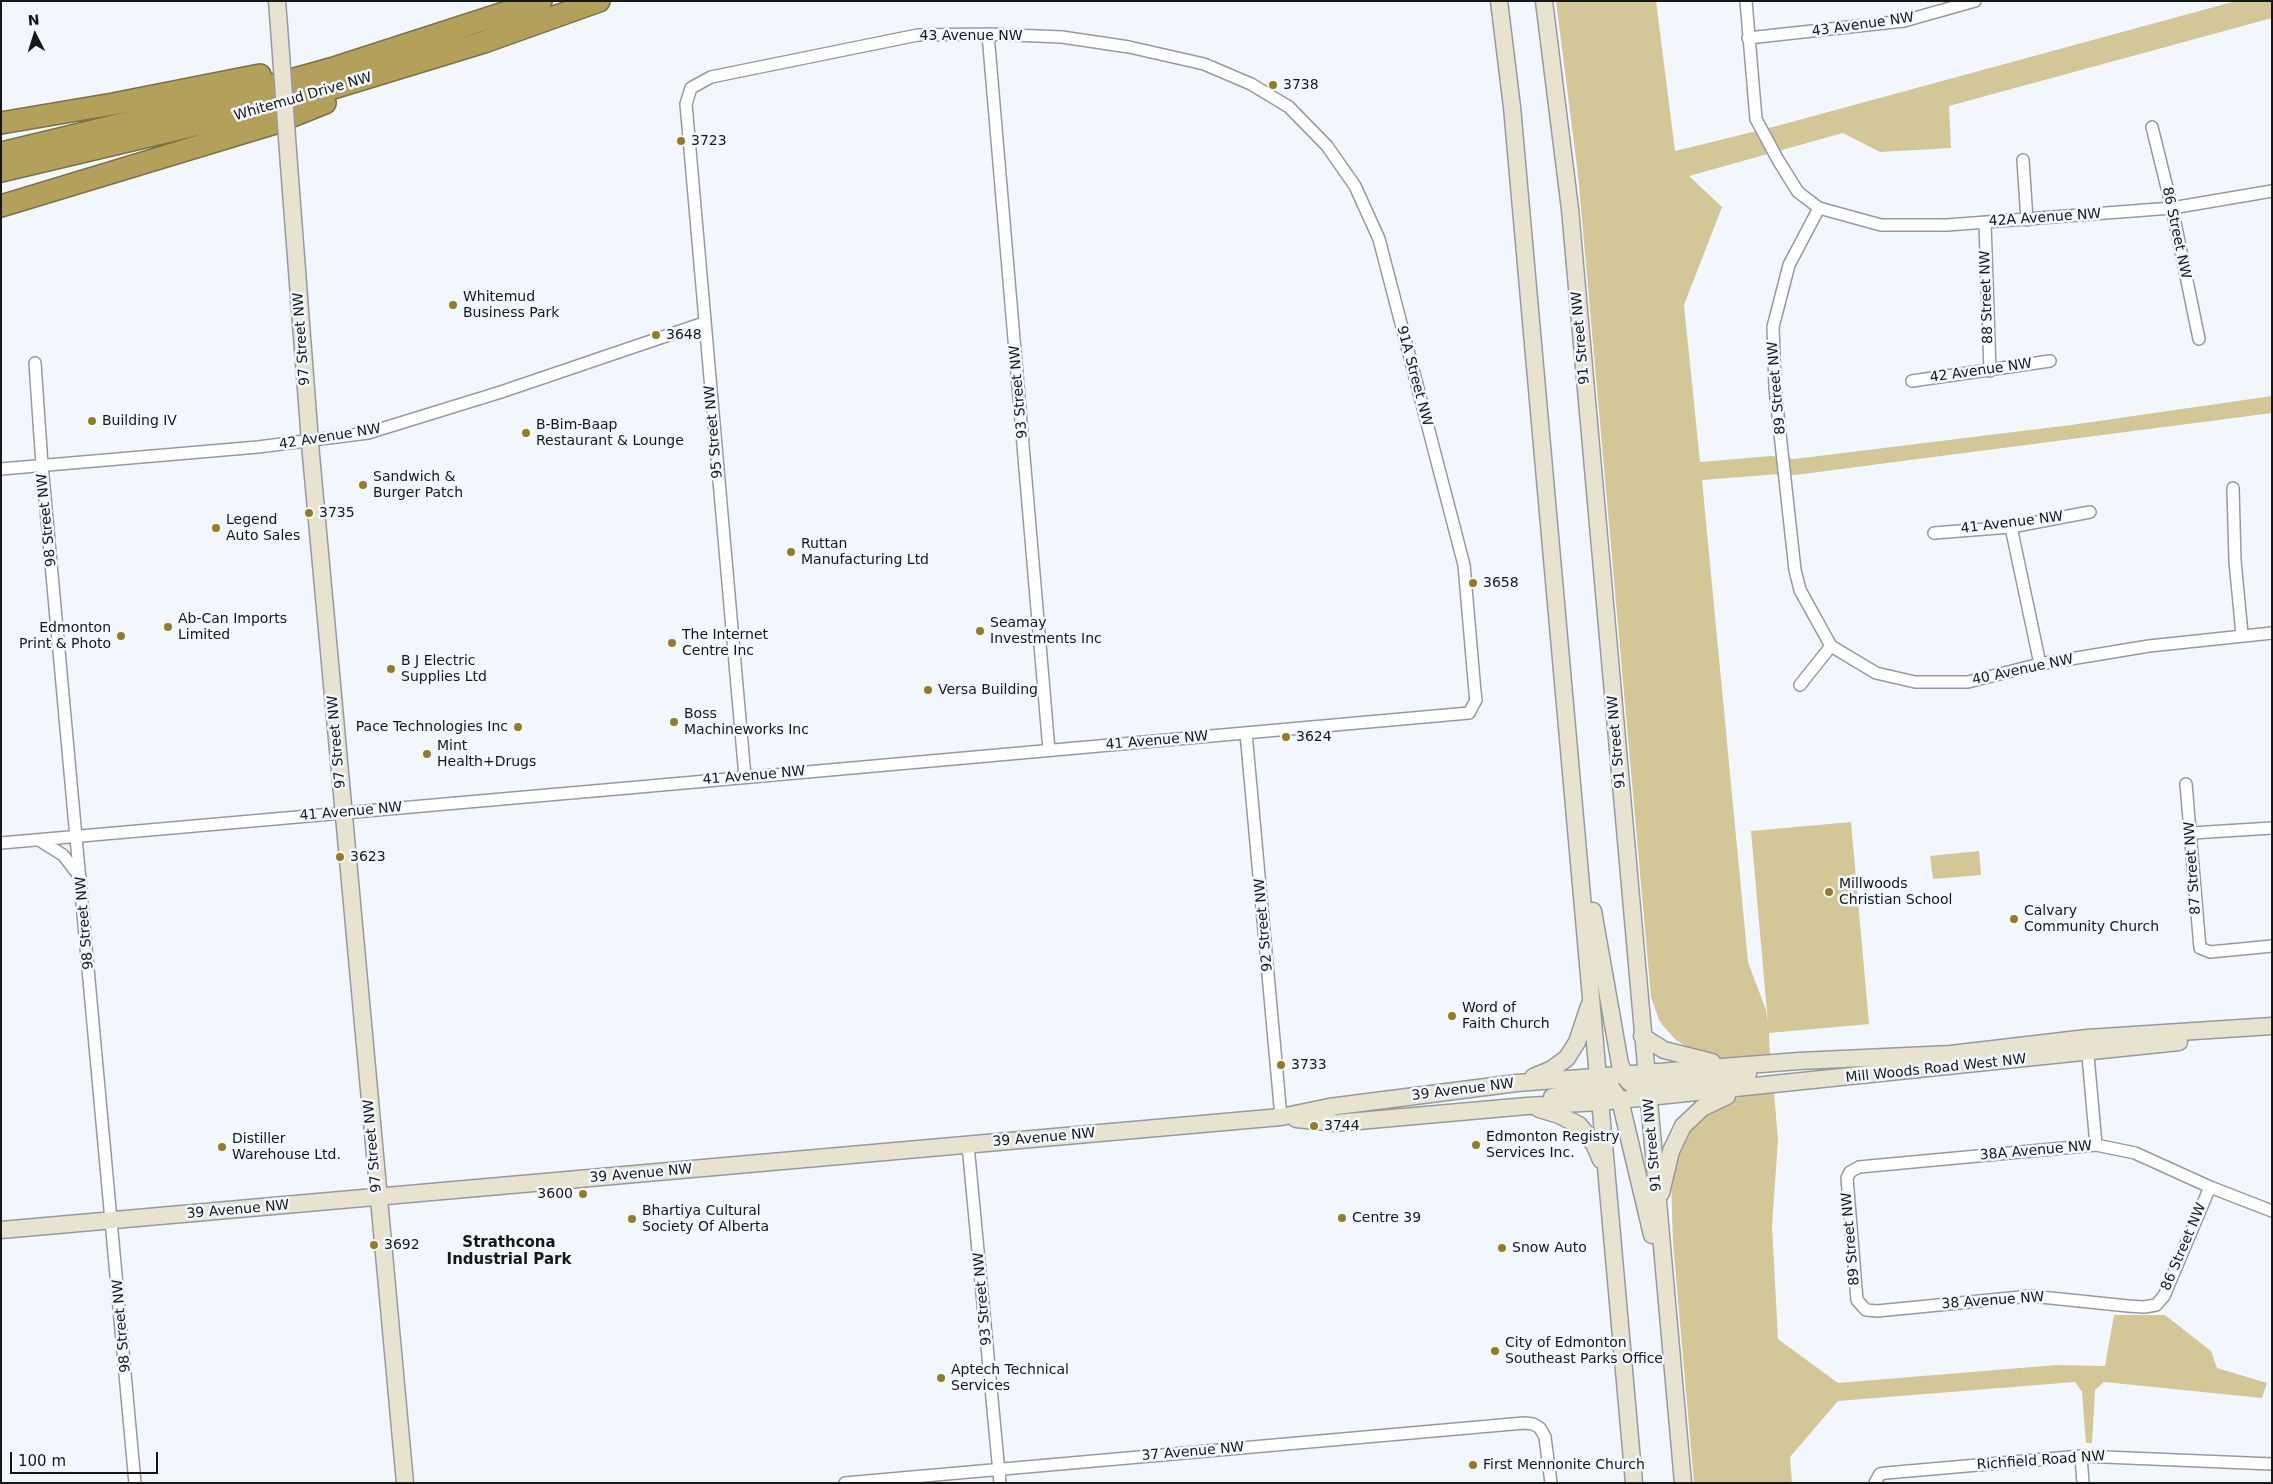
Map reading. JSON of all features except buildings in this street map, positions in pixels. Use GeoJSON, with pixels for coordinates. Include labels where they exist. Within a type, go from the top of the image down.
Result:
{"type":"FeatureCollection","features":[{"type":"Feature","properties":{"kind":"highway","name":"Whitemud Drive NW"},"geometry":{"type":"LineString","coordinates":[[1,153],[183,109],[337,67],[541,1]]}},
{"type":"Feature","properties":{"kind":"highway","name":"Whitemud Drive NW"},"geometry":{"type":"LineString","coordinates":[[1,171],[232,117],[484,42],[599,1]]}},
{"type":"Feature","properties":{"kind":"highway"},"geometry":{"type":"LineString","coordinates":[[1,123],[113,104],[294,69],[337,67]]}},
{"type":"Feature","properties":{"kind":"highway"},"geometry":{"type":"LineString","coordinates":[[1,206],[299,115],[395,70]]}},
{"type":"Feature","properties":{"kind":"street","name":"97 Street NW"},"geometry":{"type":"LineString","coordinates":[[277,1],[310,442],[405,1483]]}},
{"type":"Feature","properties":{"kind":"street"},"geometry":{"type":"LineString","coordinates":[[1500,1],[1512,107],[1591,999],[1607,1091],[1653,1240],[1669,1323]]}},
{"type":"Feature","properties":{"kind":"street","name":"91 Street NW"},"geometry":{"type":"LineString","coordinates":[[1544,1],[1570,209],[1642,1036],[1639,1084],[1658,1205],[1683,1483]]}},
{"type":"Feature","properties":{"kind":"street"},"geometry":{"type":"LineString","coordinates":[[1746,1],[1756,119],[1798,192],[1819,208]]}},
{"type":"Feature","properties":{"kind":"street","name":"43 Avenue NW"},"geometry":{"type":"LineString","coordinates":[[1748,38],[1904,21],[1975,1]]}},
{"type":"Feature","properties":{"kind":"street","name":"43 Avenue NW"},"geometry":{"type":"LineString","coordinates":[[691,88],[710,77],[898,39],[918,36],[988,34],[1062,37],[1130,47],[1204,64],[1252,84]]}},
{"type":"Feature","properties":{"kind":"street","name":"93 Street NW"},"geometry":{"type":"LineString","coordinates":[[988,34],[1049,750]]}},
{"type":"Feature","properties":{"kind":"street","name":"91A Street NW"},"geometry":{"type":"LineString","coordinates":[[1252,84],[1289,107],[1327,146],[1355,186],[1379,239],[1464,565],[1476,692],[1476,700],[1469,713]]}},
{"type":"Feature","properties":{"kind":"street","name":"95 Street NW"},"geometry":{"type":"LineString","coordinates":[[691,88],[686,104],[745,777]]}},
{"type":"Feature","properties":{"kind":"street","name":"86 Street NW"},"geometry":{"type":"LineString","coordinates":[[2152,127],[2172,208],[2200,339]]}},
{"type":"Feature","properties":{"kind":"street"},"geometry":{"type":"LineString","coordinates":[[2023,160],[2027,220]]}},
{"type":"Feature","properties":{"kind":"street","name":"42A Avenue NW"},"geometry":{"type":"LineString","coordinates":[[1819,208],[1881,225],[1985,223],[2172,208],[2272,191]]}},
{"type":"Feature","properties":{"kind":"street","name":"89 Street NW"},"geometry":{"type":"LineString","coordinates":[[1819,208],[1789,265],[1773,327],[1775,388],[1795,570],[1800,590],[1830,646]]}},
{"type":"Feature","properties":{"kind":"street","name":"88 Street NW"},"geometry":{"type":"LineString","coordinates":[[1985,223],[1990,370]]}},
{"type":"Feature","properties":{"kind":"street","name":"42 Avenue NW"},"geometry":{"type":"LineString","coordinates":[[1,469],[310,442],[354,436],[396,426],[704,324]]}},
{"type":"Feature","properties":{"kind":"street","name":"42 Avenue NW"},"geometry":{"type":"LineString","coordinates":[[1912,380],[2050,361]]}},
{"type":"Feature","properties":{"kind":"street","name":"98 Street NW"},"geometry":{"type":"LineString","coordinates":[[35,363],[42,465],[135,1483]]}},
{"type":"Feature","properties":{"kind":"street"},"geometry":{"type":"LineString","coordinates":[[2233,488],[2235,561],[2242,634]]}},
{"type":"Feature","properties":{"kind":"street","name":"41 Avenue NW"},"geometry":{"type":"LineString","coordinates":[[1934,533],[2011,526],[2090,512]]}},
{"type":"Feature","properties":{"kind":"street"},"geometry":{"type":"LineString","coordinates":[[2011,526],[2040,664]]}},
{"type":"Feature","properties":{"kind":"street","name":"40 Avenue NW"},"geometry":{"type":"LineString","coordinates":[[1830,646],[1876,673],[1915,682],[1968,682],[2040,664],[2149,646],[2242,634],[2272,633]]}},
{"type":"Feature","properties":{"kind":"street"},"geometry":{"type":"LineString","coordinates":[[1800,685],[1830,646]]}},
{"type":"Feature","properties":{"kind":"street","name":"41 Avenue NW"},"geometry":{"type":"LineString","coordinates":[[1,843],[1469,713]]}},
{"type":"Feature","properties":{"kind":"street","name":"92 Street NW"},"geometry":{"type":"LineString","coordinates":[[1246,733],[1281,1117]]}},
{"type":"Feature","properties":{"kind":"street","name":"87 Street NW"},"geometry":{"type":"LineString","coordinates":[[2186,784],[2192,833],[2199,944],[2203,950],[2210,952],[2272,946]]}},
{"type":"Feature","properties":{"kind":"street"},"geometry":{"type":"LineString","coordinates":[[1575,805],[1620,1064],[1639,1084]]}},
{"type":"Feature","properties":{"kind":"street"},"geometry":{"type":"LineString","coordinates":[[2192,833],[2272,828]]}},
{"type":"Feature","properties":{"kind":"street"},"geometry":{"type":"LineString","coordinates":[[39,840],[63,855],[80,877]]}},
{"type":"Feature","properties":{"kind":"street"},"geometry":{"type":"LineString","coordinates":[[1517,1083],[1552,1069],[1567,1058],[1577,1042],[1591,999]]}},
{"type":"Feature","properties":{"kind":"street","name":"Mill Woods Road West NW"},"geometry":{"type":"LineString","coordinates":[[1639,1084],[1748,1087],[2087,1046],[2272,1026]]}},
{"type":"Feature","properties":{"kind":"street","name":"Mill Woods Road West NW"},"geometry":{"type":"LineString","coordinates":[[1607,1091],[1736,1065],[2087,1046],[2272,1030]]}},
{"type":"Feature","properties":{"kind":"street"},"geometry":{"type":"LineString","coordinates":[[1642,1036],[1670,1053],[1736,1065]]}},
{"type":"Feature","properties":{"kind":"street"},"geometry":{"type":"LineString","coordinates":[[2087,1046],[2096,1146]]}},
{"type":"Feature","properties":{"kind":"street"},"geometry":{"type":"LineString","coordinates":[[1490,1110],[1639,1084],[1743,1076],[1799,1061]]}},
{"type":"Feature","properties":{"kind":"street","name":"39 Avenue NW"},"geometry":{"type":"LineString","coordinates":[[1,1230],[1281,1117],[1329,1107],[1517,1083],[1607,1091]]}},
{"type":"Feature","properties":{"kind":"street"},"geometry":{"type":"LineString","coordinates":[[1658,1205],[1671,1151],[1683,1126],[1693,1114],[1711,1102],[1748,1087]]}},
{"type":"Feature","properties":{"kind":"street"},"geometry":{"type":"LineString","coordinates":[[1607,1091],[1607,1179],[1634,1483]]}},
{"type":"Feature","properties":{"kind":"street","name":"39 Avenue NW"},"geometry":{"type":"LineString","coordinates":[[1281,1117],[1336,1123],[1527,1106],[1607,1091]]}},
{"type":"Feature","properties":{"kind":"street"},"geometry":{"type":"LineString","coordinates":[[1527,1106],[1566,1118],[1584,1130],[1599,1153],[1607,1179]]}},
{"type":"Feature","properties":{"kind":"street","name":"93 Street NW"},"geometry":{"type":"LineString","coordinates":[[968,1145],[1000,1483]]}},
{"type":"Feature","properties":{"kind":"street","name":"38A Avenue NW"},"geometry":{"type":"LineString","coordinates":[[1850,1172],[1859,1167],[2096,1146],[2135,1153],[2210,1187],[2272,1211]]}},
{"type":"Feature","properties":{"kind":"street","name":"89 Street NW"},"geometry":{"type":"LineString","coordinates":[[1850,1172],[1847,1184],[1856,1292],[1857,1300],[1862,1306]]}},
{"type":"Feature","properties":{"kind":"street","name":"86 Street NW"},"geometry":{"type":"LineString","coordinates":[[2156,1305],[2164,1296],[2210,1187]]}},
{"type":"Feature","properties":{"kind":"street","name":"38 Avenue NW"},"geometry":{"type":"LineString","coordinates":[[1862,1306],[1866,1310],[1877,1311],[2032,1296],[2128,1306],[2156,1305]]}},
{"type":"Feature","properties":{"kind":"street","name":"37 Avenue NW"},"geometry":{"type":"LineString","coordinates":[[846,1483],[1524,1423],[1533,1424],[1540,1428],[1547,1447],[1551,1483]]}},
{"type":"Feature","properties":{"kind":"street"},"geometry":{"type":"LineString","coordinates":[[2080,1456],[2082,1483]]}},
{"type":"Feature","properties":{"kind":"street","name":"Richfield Road NW"},"geometry":{"type":"LineString","coordinates":[[1875,1483],[1880,1474],[1886,1472],[2080,1456],[2272,1464]]}},
{"type":"Feature","properties":{"kind":"shaded area"},"geometry":{"type":"Polygon","coordinates":[[[1556,1],[1656,1],[1675,151],[1773,127],[2236,1],[2272,1],[2272,18],[1949,106],[1951,148],[1880,152],[1843,133],[1689,176],[1722,207],[1684,305],[1700,462],[1771,456],[1794,459],[2071,425],[2272,396],[2272,413],[1795,475],[1779,474],[1702,480],[1748,962],[1766,1010],[1768,1023],[1751,831],[1851,822],[1869,1024],[1769,1033],[1770,1058],[1722,1059],[1692,1050],[1676,1040],[1664,1027],[1659,1020],[1651,997],[1578,175],[1556,1]]]}},
{"type":"Feature","properties":{"kind":"shaded area"},"geometry":{"type":"Polygon","coordinates":[[[1979,851],[1981,875],[1933,879],[1930,856],[1979,851]]]}},
{"type":"Feature","properties":{"kind":"shaded area"},"geometry":{"type":"Polygon","coordinates":[[[1774,1092],[1778,1140],[1772,1226],[1778,1339],[1838,1383],[2056,1365],[2105,1366],[2114,1315],[2165,1315],[2211,1351],[2217,1368],[2267,1383],[2262,1398],[2104,1382],[2095,1390],[2092,1443],[2086,1443],[2082,1392],[2075,1382],[1838,1401],[1790,1457],[1792,1483],[1694,1483],[1673,1243],[1671,1181],[1683,1138],[1699,1117],[1730,1100],[1748,1095],[1774,1092]]]}},
{"type":"Feature","properties":{"kind":"place","name":"3738"},"geometry":{"type":"Point","coordinates":[1273,85]}},
{"type":"Feature","properties":{"kind":"place","name":"3723"},"geometry":{"type":"Point","coordinates":[681,141]}},
{"type":"Feature","properties":{"kind":"place","name":"Whitemud Business Park"},"geometry":{"type":"Point","coordinates":[453,305]}},
{"type":"Feature","properties":{"kind":"place","name":"3648"},"geometry":{"type":"Point","coordinates":[656,335]}},
{"type":"Feature","properties":{"kind":"place","name":"Building IV"},"geometry":{"type":"Point","coordinates":[92,421]}},
{"type":"Feature","properties":{"kind":"place","name":"B-Bim-Baap Restaurant & Lounge"},"geometry":{"type":"Point","coordinates":[526,433]}},
{"type":"Feature","properties":{"kind":"place","name":"Sandwich & Burger Patch"},"geometry":{"type":"Point","coordinates":[363,485]}},
{"type":"Feature","properties":{"kind":"place","name":"3735"},"geometry":{"type":"Point","coordinates":[309,513]}},
{"type":"Feature","properties":{"kind":"place","name":"Legend Auto Sales"},"geometry":{"type":"Point","coordinates":[216,528]}},
{"type":"Feature","properties":{"kind":"place","name":"Ruttan Manufacturing Ltd"},"geometry":{"type":"Point","coordinates":[791,552]}},
{"type":"Feature","properties":{"kind":"place","name":"3658"},"geometry":{"type":"Point","coordinates":[1473,583]}},
{"type":"Feature","properties":{"kind":"place","name":"Ab-Can Imports Limited"},"geometry":{"type":"Point","coordinates":[168,627]}},
{"type":"Feature","properties":{"kind":"place","name":"Seamay Investments Inc"},"geometry":{"type":"Point","coordinates":[980,631]}},
{"type":"Feature","properties":{"kind":"place","name":"Edmonton Print & Photo"},"geometry":{"type":"Point","coordinates":[121,636]}},
{"type":"Feature","properties":{"kind":"place","name":"The Internet Centre Inc"},"geometry":{"type":"Point","coordinates":[672,643]}},
{"type":"Feature","properties":{"kind":"place","name":"B J Electric Supplies Ltd"},"geometry":{"type":"Point","coordinates":[391,669]}},
{"type":"Feature","properties":{"kind":"place","name":"Versa Building"},"geometry":{"type":"Point","coordinates":[928,690]}},
{"type":"Feature","properties":{"kind":"place","name":"Boss Machineworks Inc"},"geometry":{"type":"Point","coordinates":[674,722]}},
{"type":"Feature","properties":{"kind":"place","name":"Pace Technologies Inc"},"geometry":{"type":"Point","coordinates":[518,727]}},
{"type":"Feature","properties":{"kind":"place","name":"3624"},"geometry":{"type":"Point","coordinates":[1286,737]}},
{"type":"Feature","properties":{"kind":"place","name":"Mint Health+Drugs"},"geometry":{"type":"Point","coordinates":[427,754]}},
{"type":"Feature","properties":{"kind":"place","name":"3623"},"geometry":{"type":"Point","coordinates":[340,857]}},
{"type":"Feature","properties":{"kind":"place","name":"Millwoods Christian School"},"geometry":{"type":"Point","coordinates":[1829,892]}},
{"type":"Feature","properties":{"kind":"place","name":"Calvary Community Church"},"geometry":{"type":"Point","coordinates":[2014,919]}},
{"type":"Feature","properties":{"kind":"place","name":"Word of Faith Church"},"geometry":{"type":"Point","coordinates":[1452,1016]}},
{"type":"Feature","properties":{"kind":"place","name":"3733"},"geometry":{"type":"Point","coordinates":[1281,1065]}},
{"type":"Feature","properties":{"kind":"place","name":"3744"},"geometry":{"type":"Point","coordinates":[1314,1126]}},
{"type":"Feature","properties":{"kind":"place","name":"Edmonton Registry Services Inc."},"geometry":{"type":"Point","coordinates":[1476,1145]}},
{"type":"Feature","properties":{"kind":"place","name":"Distiller Warehouse Ltd."},"geometry":{"type":"Point","coordinates":[222,1147]}},
{"type":"Feature","properties":{"kind":"place","name":"3600"},"geometry":{"type":"Point","coordinates":[583,1194]}},
{"type":"Feature","properties":{"kind":"place","name":"Centre 39"},"geometry":{"type":"Point","coordinates":[1342,1218]}},
{"type":"Feature","properties":{"kind":"place","name":"Bhartiya Cultural Society Of Alberta"},"geometry":{"type":"Point","coordinates":[632,1219]}},
{"type":"Feature","properties":{"kind":"place","name":"3692"},"geometry":{"type":"Point","coordinates":[374,1245]}},
{"type":"Feature","properties":{"kind":"place","name":"Snow Auto"},"geometry":{"type":"Point","coordinates":[1502,1248]}},
{"type":"Feature","properties":{"kind":"place","name":"City of Edmonton Southeast Parks Office"},"geometry":{"type":"Point","coordinates":[1495,1351]}},
{"type":"Feature","properties":{"kind":"place","name":"Aptech Technical Services"},"geometry":{"type":"Point","coordinates":[941,1378]}},
{"type":"Feature","properties":{"kind":"place","name":"First Mennonite Church"},"geometry":{"type":"Point","coordinates":[1473,1465]}},
{"type":"Feature","properties":{"kind":"district","name":"Strathcona Industrial Park"},"geometry":{"type":"Point","coordinates":[509,1252]}}]}
